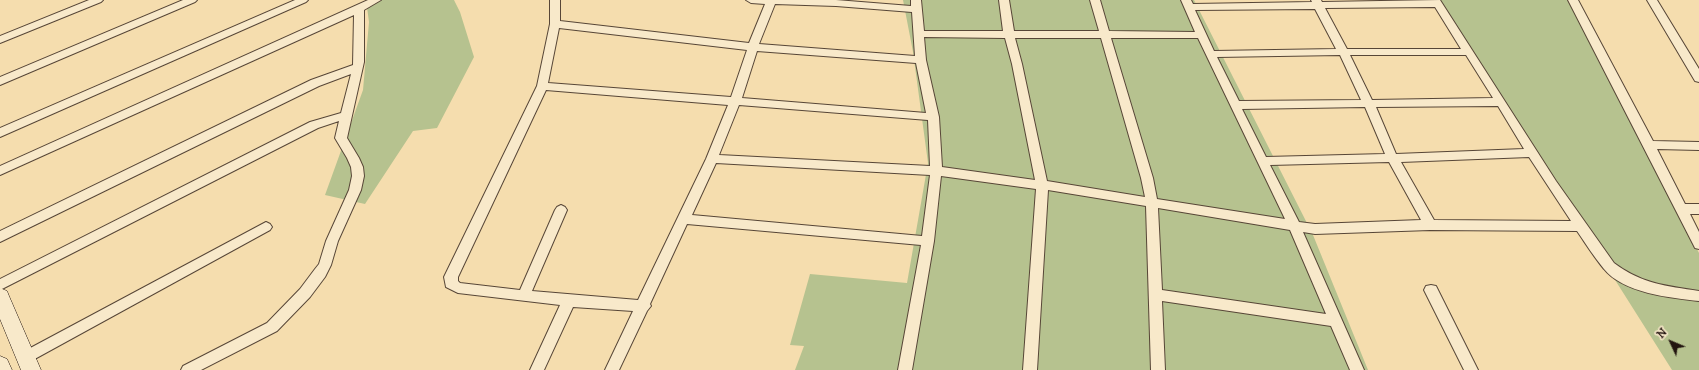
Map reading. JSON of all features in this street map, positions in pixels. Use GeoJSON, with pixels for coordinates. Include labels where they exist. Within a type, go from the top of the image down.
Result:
{"type":"FeatureCollection","features":[{"type":"Feature","properties":{"kind":"street"},"geometry":{"type":"LineString","coordinates":[[0,40],[98,0]]}},
{"type":"Feature","properties":{"kind":"street"},"geometry":{"type":"LineString","coordinates":[[0,81],[192,0]]}},
{"type":"Feature","properties":{"kind":"street"},"geometry":{"type":"LineString","coordinates":[[0,133],[303,0]]}},
{"type":"Feature","properties":{"kind":"street"},"geometry":{"type":"LineString","coordinates":[[0,171],[376,0]]}},
{"type":"Feature","properties":{"kind":"street"},"geometry":{"type":"LineString","coordinates":[[555,0],[555,24],[542,86],[451,277],[451,283],[458,288],[524,296],[569,301],[644,306]]}},
{"type":"Feature","properties":{"kind":"street"},"geometry":{"type":"LineString","coordinates":[[751,0],[916,5],[921,60],[933,117],[936,171],[928,242],[905,370]]}},
{"type":"Feature","properties":{"kind":"street"},"geometry":{"type":"LineString","coordinates":[[1004,0],[1009,34],[1017,64],[1042,185],[1030,370]]}},
{"type":"Feature","properties":{"kind":"street"},"geometry":{"type":"LineString","coordinates":[[1095,0],[1147,178],[1152,203],[1158,370]]}},
{"type":"Feature","properties":{"kind":"street"},"geometry":{"type":"LineString","coordinates":[[1573,0],[1699,244]]}},
{"type":"Feature","properties":{"kind":"street"},"geometry":{"type":"LineString","coordinates":[[1652,0],[1699,78]]}},
{"type":"Feature","properties":{"kind":"street"},"geometry":{"type":"LineString","coordinates":[[612,370],[644,306],[712,159],[735,102],[753,47],[771,1]]}},
{"type":"Feature","properties":{"kind":"street"},"geometry":{"type":"LineString","coordinates":[[1317,2],[1358,80],[1393,159],[1430,225]]}},
{"type":"Feature","properties":{"kind":"street"},"geometry":{"type":"LineString","coordinates":[[1357,370],[1295,227],[1210,54],[1188,4],[1436,2],[1501,102],[1532,153],[1609,267],[1620,276],[1652,290],[1699,296]]}},
{"type":"Feature","properties":{"kind":"street"},"geometry":{"type":"LineString","coordinates":[[188,370],[272,327],[305,293],[324,265],[332,241],[355,190],[358,176],[355,163],[341,138],[358,67],[359,9]]}},
{"type":"Feature","properties":{"kind":"street"},"geometry":{"type":"LineString","coordinates":[[555,24],[753,47],[921,60]]}},
{"type":"Feature","properties":{"kind":"street"},"geometry":{"type":"LineString","coordinates":[[919,34],[1201,34]]}},
{"type":"Feature","properties":{"kind":"street"},"geometry":{"type":"LineString","coordinates":[[1210,54],[1468,52]]}},
{"type":"Feature","properties":{"kind":"street"},"geometry":{"type":"LineString","coordinates":[[0,237],[315,83],[358,67]]}},
{"type":"Feature","properties":{"kind":"street"},"geometry":{"type":"LineString","coordinates":[[542,86],[933,117]]}},
{"type":"Feature","properties":{"kind":"street"},"geometry":{"type":"LineString","coordinates":[[1235,105],[1501,102]]}},
{"type":"Feature","properties":{"kind":"street"},"geometry":{"type":"LineString","coordinates":[[0,285],[314,125],[346,116]]}},
{"type":"Feature","properties":{"kind":"street"},"geometry":{"type":"LineString","coordinates":[[1649,145],[1699,146]]}},
{"type":"Feature","properties":{"kind":"street"},"geometry":{"type":"LineString","coordinates":[[1262,161],[1393,159],[1532,153]]}},
{"type":"Feature","properties":{"kind":"street"},"geometry":{"type":"LineString","coordinates":[[712,159],[936,171],[1042,185],[1295,227],[1315,229],[1430,225],[1580,226]]}},
{"type":"Feature","properties":{"kind":"street"},"geometry":{"type":"LineString","coordinates":[[1681,209],[1699,209]]}},
{"type":"Feature","properties":{"kind":"street"},"geometry":{"type":"LineString","coordinates":[[524,296],[561,210]]}},
{"type":"Feature","properties":{"kind":"street"},"geometry":{"type":"LineString","coordinates":[[684,219],[928,242]]}},
{"type":"Feature","properties":{"kind":"street"},"geometry":{"type":"LineString","coordinates":[[0,296],[28,364],[266,228]]}},
{"type":"Feature","properties":{"kind":"street"},"geometry":{"type":"LineString","coordinates":[[1431,290],[1471,370]]}},
{"type":"Feature","properties":{"kind":"street"},"geometry":{"type":"LineString","coordinates":[[1156,294],[1336,321]]}},
{"type":"Feature","properties":{"kind":"street"},"geometry":{"type":"LineString","coordinates":[[537,370],[569,301]]}},
{"type":"Feature","properties":{"kind":"street"},"geometry":{"type":"LineString","coordinates":[[0,365],[2,370]]}},
{"type":"Feature","properties":{"kind":"green space"},"geometry":{"type":"Polygon","coordinates":[[[366,0],[454,0],[460,12],[474,57],[437,128],[413,131],[365,204],[325,195],[363,90],[369,22],[366,0]]]}},
{"type":"Feature","properties":{"kind":"green space"},"geometry":{"type":"Polygon","coordinates":[[[903,0],[1194,0],[1313,235],[1368,370],[795,370],[804,346],[790,345],[810,274],[907,283],[928,163],[913,52],[903,0]]]}},
{"type":"Feature","properties":{"kind":"green space"},"geometry":{"type":"Polygon","coordinates":[[[1438,0],[1571,0],[1699,253],[1699,370],[1672,370],[1438,0]]]}}]}
